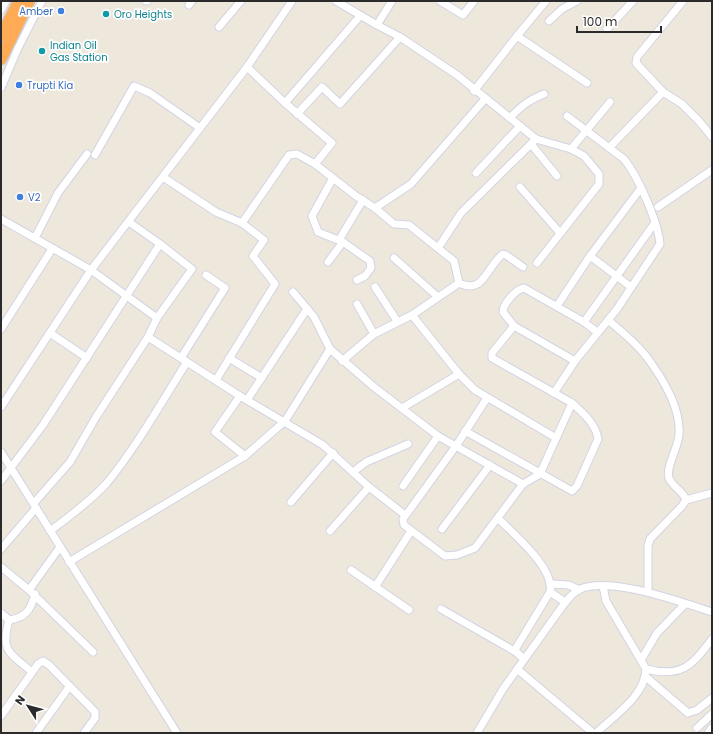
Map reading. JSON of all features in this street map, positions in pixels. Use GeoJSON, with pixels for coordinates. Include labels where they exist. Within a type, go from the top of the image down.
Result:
{"type":"FeatureCollection","features":[{"type":"Feature","properties":{"kind":"highway"},"geometry":{"type":"LineString","coordinates":[[1,36],[19,1]]}},
{"type":"Feature","properties":{"kind":"highway"},"geometry":{"type":"LineString","coordinates":[[1,58],[29,1]]}},
{"type":"Feature","properties":{"kind":"street"},"geometry":{"type":"LineString","coordinates":[[1,10],[6,1]]}},
{"type":"Feature","properties":{"kind":"street"},"geometry":{"type":"LineString","coordinates":[[1,88],[18,48],[42,1]]}},
{"type":"Feature","properties":{"kind":"street"},"geometry":{"type":"LineString","coordinates":[[219,27],[241,1]]}},
{"type":"Feature","properties":{"kind":"street"},"geometry":{"type":"LineString","coordinates":[[1,407],[91,270],[247,67],[292,1]]}},
{"type":"Feature","properties":{"kind":"street"},"geometry":{"type":"LineString","coordinates":[[336,1],[360,16],[400,37],[457,75],[474,91],[520,126],[557,176]]}},
{"type":"Feature","properties":{"kind":"street"},"geometry":{"type":"LineString","coordinates":[[377,25],[392,1]]}},
{"type":"Feature","properties":{"kind":"street"},"geometry":{"type":"LineString","coordinates":[[440,1],[463,15],[474,1]]}},
{"type":"Feature","properties":{"kind":"street"},"geometry":{"type":"LineString","coordinates":[[474,91],[546,1]]}},
{"type":"Feature","properties":{"kind":"street"},"geometry":{"type":"LineString","coordinates":[[549,21],[562,9],[577,1]]}},
{"type":"Feature","properties":{"kind":"street"},"geometry":{"type":"LineString","coordinates":[[607,29],[633,1]]}},
{"type":"Feature","properties":{"kind":"street"},"geometry":{"type":"LineString","coordinates":[[683,1],[635,60],[639,67],[663,92],[682,104],[712,137]]}},
{"type":"Feature","properties":{"kind":"street"},"geometry":{"type":"LineString","coordinates":[[285,103],[360,16]]}},
{"type":"Feature","properties":{"kind":"street"},"geometry":{"type":"LineString","coordinates":[[517,36],[587,83]]}},
{"type":"Feature","properties":{"kind":"street"},"geometry":{"type":"LineString","coordinates":[[297,114],[322,87],[340,104],[400,37]]}},
{"type":"Feature","properties":{"kind":"street"},"geometry":{"type":"LineString","coordinates":[[247,67],[297,114],[332,144],[315,164]]}},
{"type":"Feature","properties":{"kind":"street"},"geometry":{"type":"LineString","coordinates":[[95,156],[134,86],[150,93],[200,128]]}},
{"type":"Feature","properties":{"kind":"street"},"geometry":{"type":"LineString","coordinates":[[609,148],[663,92]]}},
{"type":"Feature","properties":{"kind":"street"},"geometry":{"type":"LineString","coordinates":[[510,118],[525,103],[544,94]]}},
{"type":"Feature","properties":{"kind":"street"},"geometry":{"type":"LineString","coordinates":[[375,208],[411,184],[485,99]]}},
{"type":"Feature","properties":{"kind":"street"},"geometry":{"type":"LineString","coordinates":[[571,149],[610,102]]}},
{"type":"Feature","properties":{"kind":"street"},"geometry":{"type":"LineString","coordinates":[[554,392],[575,361],[608,320],[660,244],[641,188],[631,168],[609,148],[567,116]]}},
{"type":"Feature","properties":{"kind":"street"},"geometry":{"type":"LineString","coordinates":[[476,173],[520,126]]}},
{"type":"Feature","properties":{"kind":"street"},"geometry":{"type":"LineString","coordinates":[[438,248],[461,213],[533,142]]}},
{"type":"Feature","properties":{"kind":"street"},"geometry":{"type":"LineString","coordinates":[[533,142],[571,149],[584,156],[597,170],[600,178],[598,184],[537,263]]}},
{"type":"Feature","properties":{"kind":"street"},"geometry":{"type":"LineString","coordinates":[[35,238],[58,193],[87,154]]}},
{"type":"Feature","properties":{"kind":"street"},"geometry":{"type":"LineString","coordinates":[[242,223],[289,155],[297,154],[315,164],[397,225],[409,225],[454,261],[459,282]]}},
{"type":"Feature","properties":{"kind":"street"},"geometry":{"type":"LineString","coordinates":[[658,207],[712,170]]}},
{"type":"Feature","properties":{"kind":"street"},"geometry":{"type":"LineString","coordinates":[[162,177],[216,212],[242,223],[264,240],[253,256],[274,284],[216,380]]}},
{"type":"Feature","properties":{"kind":"street"},"geometry":{"type":"LineString","coordinates":[[333,178],[312,216],[318,232],[341,241],[370,261],[371,264],[365,276],[357,280]]}},
{"type":"Feature","properties":{"kind":"street"},"geometry":{"type":"LineString","coordinates":[[520,187],[560,233]]}},
{"type":"Feature","properties":{"kind":"street"},"geometry":{"type":"LineString","coordinates":[[557,306],[590,256],[641,188]]}},
{"type":"Feature","properties":{"kind":"street"},"geometry":{"type":"LineString","coordinates":[[328,262],[363,200]]}},
{"type":"Feature","properties":{"kind":"street"},"geometry":{"type":"LineString","coordinates":[[1,219],[91,270],[157,318]]}},
{"type":"Feature","properties":{"kind":"street"},"geometry":{"type":"LineString","coordinates":[[1,549],[70,462],[96,417],[148,337],[157,318],[192,269],[129,222]]}},
{"type":"Feature","properties":{"kind":"street"},"geometry":{"type":"LineString","coordinates":[[584,322],[654,224]]}},
{"type":"Feature","properties":{"kind":"street"},"geometry":{"type":"LineString","coordinates":[[1,481],[43,425],[160,244]]}},
{"type":"Feature","properties":{"kind":"street"},"geometry":{"type":"LineString","coordinates":[[1,329],[52,248]]}},
{"type":"Feature","properties":{"kind":"street"},"geometry":{"type":"LineString","coordinates":[[459,282],[471,287],[478,284],[503,254],[506,254],[523,267]]}},
{"type":"Feature","properties":{"kind":"street"},"geometry":{"type":"LineString","coordinates":[[590,256],[631,286]]}},
{"type":"Feature","properties":{"kind":"street"},"geometry":{"type":"LineString","coordinates":[[394,258],[438,297]]}},
{"type":"Feature","properties":{"kind":"street"},"geometry":{"type":"LineString","coordinates":[[50,531],[106,484],[138,439],[225,288],[206,275]]}},
{"type":"Feature","properties":{"kind":"street"},"geometry":{"type":"LineString","coordinates":[[342,361],[374,334],[397,321],[412,315],[459,282]]}},
{"type":"Feature","properties":{"kind":"street"},"geometry":{"type":"LineString","coordinates":[[374,287],[397,321]]}},
{"type":"Feature","properties":{"kind":"street"},"geometry":{"type":"LineString","coordinates":[[575,361],[514,326],[505,315],[503,309],[521,288],[524,288],[584,322],[597,332]]}},
{"type":"Feature","properties":{"kind":"street"},"geometry":{"type":"LineString","coordinates":[[293,292],[320,326],[330,349],[342,361],[438,436],[523,484]]}},
{"type":"Feature","properties":{"kind":"street"},"geometry":{"type":"LineString","coordinates":[[357,304],[374,334]]}},
{"type":"Feature","properties":{"kind":"street"},"geometry":{"type":"LineString","coordinates":[[247,400],[307,309]]}},
{"type":"Feature","properties":{"kind":"street"},"geometry":{"type":"LineString","coordinates":[[412,315],[459,374],[475,390],[556,438]]}},
{"type":"Feature","properties":{"kind":"street"},"geometry":{"type":"LineString","coordinates":[[608,320],[646,356],[663,383],[673,405],[679,423],[679,435],[668,473],[669,478],[684,495],[686,500]]}},
{"type":"Feature","properties":{"kind":"street"},"geometry":{"type":"LineString","coordinates":[[465,431],[572,491],[577,486],[598,439],[594,426],[572,403],[492,358],[492,353],[514,326]]}},
{"type":"Feature","properties":{"kind":"street"},"geometry":{"type":"LineString","coordinates":[[50,333],[87,358]]}},
{"type":"Feature","properties":{"kind":"street"},"geometry":{"type":"LineString","coordinates":[[148,337],[240,396],[285,421],[323,445],[368,487],[405,515]]}},
{"type":"Feature","properties":{"kind":"street"},"geometry":{"type":"LineString","coordinates":[[69,562],[245,456],[285,421],[330,349]]}},
{"type":"Feature","properties":{"kind":"street"},"geometry":{"type":"LineString","coordinates":[[229,358],[262,378]]}},
{"type":"Feature","properties":{"kind":"street"},"geometry":{"type":"LineString","coordinates":[[402,408],[459,374]]}},
{"type":"Feature","properties":{"kind":"street"},"geometry":{"type":"LineString","coordinates":[[240,396],[216,432],[245,456]]}},
{"type":"Feature","properties":{"kind":"street"},"geometry":{"type":"LineString","coordinates":[[487,398],[456,446],[405,515],[402,522],[411,531],[448,557],[475,548],[523,484],[540,474],[572,403]]}},
{"type":"Feature","properties":{"kind":"street"},"geometry":{"type":"LineString","coordinates":[[403,486],[438,436]]}},
{"type":"Feature","properties":{"kind":"street"},"geometry":{"type":"LineString","coordinates":[[353,472],[366,462],[408,444]]}},
{"type":"Feature","properties":{"kind":"street"},"geometry":{"type":"LineString","coordinates":[[1,452],[177,733]]}},
{"type":"Feature","properties":{"kind":"street"},"geometry":{"type":"LineString","coordinates":[[291,502],[333,453]]}},
{"type":"Feature","properties":{"kind":"street"},"geometry":{"type":"LineString","coordinates":[[442,529],[490,465]]}},
{"type":"Feature","properties":{"kind":"street"},"geometry":{"type":"LineString","coordinates":[[330,531],[368,487]]}},
{"type":"Feature","properties":{"kind":"street"},"geometry":{"type":"LineString","coordinates":[[648,592],[648,546],[650,538],[682,506],[686,500],[712,493]]}},
{"type":"Feature","properties":{"kind":"street"},"geometry":{"type":"LineString","coordinates":[[498,518],[534,554],[549,576],[552,584],[550,592],[518,644],[516,652]]}},
{"type":"Feature","properties":{"kind":"street"},"geometry":{"type":"LineString","coordinates":[[375,587],[411,531]]}},
{"type":"Feature","properties":{"kind":"street"},"geometry":{"type":"LineString","coordinates":[[9,620],[23,616],[31,608],[32,592],[60,547]]}},
{"type":"Feature","properties":{"kind":"street"},"geometry":{"type":"LineString","coordinates":[[1,567],[32,592],[93,652]]}},
{"type":"Feature","properties":{"kind":"street"},"geometry":{"type":"LineString","coordinates":[[351,570],[409,610]]}},
{"type":"Feature","properties":{"kind":"street"},"geometry":{"type":"LineString","coordinates":[[552,584],[569,585],[579,590]]}},
{"type":"Feature","properties":{"kind":"street"},"geometry":{"type":"LineString","coordinates":[[596,733],[633,698],[646,677],[646,669],[606,602],[603,586]]}},
{"type":"Feature","properties":{"kind":"street"},"geometry":{"type":"LineString","coordinates":[[477,733],[524,659],[565,602],[579,590],[603,586],[648,592],[712,612]]}},
{"type":"Feature","properties":{"kind":"street"},"geometry":{"type":"LineString","coordinates":[[550,592],[565,602]]}},
{"type":"Feature","properties":{"kind":"street"},"geometry":{"type":"LineString","coordinates":[[641,660],[657,633],[685,604]]}},
{"type":"Feature","properties":{"kind":"street"},"geometry":{"type":"LineString","coordinates":[[441,609],[516,652],[524,659]]}},
{"type":"Feature","properties":{"kind":"street"},"geometry":{"type":"LineString","coordinates":[[1,613],[9,620]]}},
{"type":"Feature","properties":{"kind":"street"},"geometry":{"type":"LineString","coordinates":[[9,620],[5,634],[8,651],[32,672]]}},
{"type":"Feature","properties":{"kind":"street"},"geometry":{"type":"LineString","coordinates":[[646,669],[666,673],[680,670],[696,661],[712,639]]}},
{"type":"Feature","properties":{"kind":"street"},"geometry":{"type":"LineString","coordinates":[[1,716],[32,672],[41,662],[46,662],[96,715],[85,732]]}},
{"type":"Feature","properties":{"kind":"street"},"geometry":{"type":"LineString","coordinates":[[517,669],[593,733]]}},
{"type":"Feature","properties":{"kind":"street"},"geometry":{"type":"LineString","coordinates":[[646,677],[688,713],[697,710],[712,698]]}},
{"type":"Feature","properties":{"kind":"street"},"geometry":{"type":"LineString","coordinates":[[36,733],[69,687]]}},
{"type":"Feature","properties":{"kind":"street"},"geometry":{"type":"LineString","coordinates":[[697,728],[712,714]]}},
{"type":"Feature","properties":{"kind":"street"},"geometry":{"type":"LineString","coordinates":[[708,733],[712,728]]}},
{"type":"Feature","properties":{"kind":"place","name":"Amber"},"geometry":{"type":"Point","coordinates":[61,11]}},
{"type":"Feature","properties":{"kind":"place","name":"Oro Heights"},"geometry":{"type":"Point","coordinates":[106,14]}},
{"type":"Feature","properties":{"kind":"place","name":"Indian Oil Gas Station"},"geometry":{"type":"Point","coordinates":[42,51]}},
{"type":"Feature","properties":{"kind":"place","name":"Trupti Kia"},"geometry":{"type":"Point","coordinates":[19,85]}},
{"type":"Feature","properties":{"kind":"place","name":"V2"},"geometry":{"type":"Point","coordinates":[20,197]}}]}
